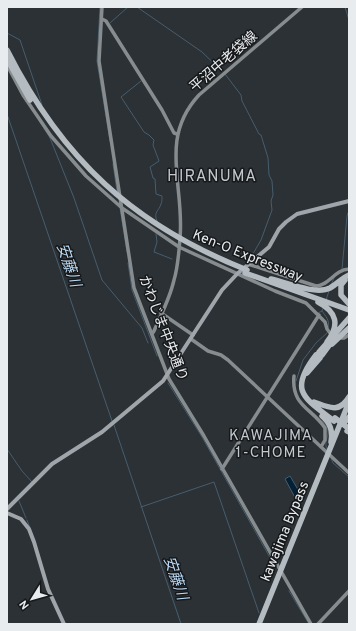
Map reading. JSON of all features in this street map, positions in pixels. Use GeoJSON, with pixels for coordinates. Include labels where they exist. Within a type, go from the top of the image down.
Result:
{"type":"FeatureCollection","features":[{"type":"Feature","properties":{"kind":"highway","name":"Ken-O Expressway"},"geometry":{"type":"LineString","coordinates":[[7,50],[36,103],[56,131],[107,187],[150,220],[179,239],[205,252],[349,309]]}},
{"type":"Feature","properties":{"kind":"highway","name":"Ken-O Expressway"},"geometry":{"type":"LineString","coordinates":[[7,59],[27,96],[53,133],[76,160],[105,189],[136,214],[168,236],[203,255],[247,269],[306,295],[326,300]]}},
{"type":"Feature","properties":{"kind":"highway"},"geometry":{"type":"LineString","coordinates":[[268,278],[314,290],[321,290],[329,288],[349,276]]}},
{"type":"Feature","properties":{"kind":"highway"},"geometry":{"type":"LineString","coordinates":[[349,276],[342,283],[340,290],[342,297],[349,304]]}},
{"type":"Feature","properties":{"kind":"highway"},"geometry":{"type":"LineString","coordinates":[[306,295],[326,306],[335,318],[334,330],[321,354]]}},
{"type":"Feature","properties":{"kind":"highway"},"geometry":{"type":"LineString","coordinates":[[327,342],[349,320]]}},
{"type":"Feature","properties":{"kind":"highway"},"geometry":{"type":"LineString","coordinates":[[329,452],[332,432],[330,426],[302,390],[301,382],[303,374],[349,320]]}},
{"type":"Feature","properties":{"kind":"highway"},"geometry":{"type":"LineString","coordinates":[[321,354],[349,328]]}},
{"type":"Feature","properties":{"kind":"highway"},"geometry":{"type":"LineString","coordinates":[[313,403],[335,408],[341,406],[349,397]]}},
{"type":"Feature","properties":{"kind":"highway","name":"kawajima Bypass"},"geometry":{"type":"LineString","coordinates":[[260,624],[349,402]]}},
{"type":"Feature","properties":{"kind":"highway"},"geometry":{"type":"LineString","coordinates":[[313,403],[347,429],[349,416]]}},
{"type":"Feature","properties":{"kind":"highway","name":"kawajima Bypass"},"geometry":{"type":"LineString","coordinates":[[329,452],[347,429],[349,410]]}},
{"type":"Feature","properties":{"kind":"main road"},"geometry":{"type":"LineString","coordinates":[[7,510],[52,464],[102,432],[163,381],[219,294],[237,274],[247,269],[268,247],[279,229],[293,216],[349,201]]}},
{"type":"Feature","properties":{"kind":"main road"},"geometry":{"type":"LineString","coordinates":[[7,513],[21,519],[29,528],[48,589],[64,624]]}},
{"type":"Feature","properties":{"kind":"street","name":"かわじま中央通り"},"geometry":{"type":"LineString","coordinates":[[102,7],[99,61],[133,284],[168,375],[311,624]]}},
{"type":"Feature","properties":{"kind":"street","name":"平沼中老袋線"},"geometry":{"type":"LineString","coordinates":[[152,334],[174,282],[181,221],[176,160],[177,134],[185,114],[199,95],[302,7]]}},
{"type":"Feature","properties":{"kind":"street"},"geometry":{"type":"LineString","coordinates":[[102,19],[106,21],[162,110],[173,131],[177,134]]}},
{"type":"Feature","properties":{"kind":"street"},"geometry":{"type":"LineString","coordinates":[[7,65],[23,95],[51,136],[86,176],[122,208],[179,247],[237,274],[304,302],[325,322],[328,331]]}},
{"type":"Feature","properties":{"kind":"street"},"geometry":{"type":"LineString","coordinates":[[247,269],[316,286],[324,284],[340,270],[349,269]]}},
{"type":"Feature","properties":{"kind":"street"},"geometry":{"type":"LineString","coordinates":[[161,313],[208,351],[224,357],[321,447],[329,452],[349,473]]}},
{"type":"Feature","properties":{"kind":"street"},"geometry":{"type":"LineString","coordinates":[[222,469],[318,314]]}},
{"type":"Feature","properties":{"kind":"street"},"geometry":{"type":"LineString","coordinates":[[341,338],[349,335]]}},
{"type":"Feature","properties":{"kind":"street"},"geometry":{"type":"LineString","coordinates":[[294,376],[294,391],[299,401],[325,428],[325,440],[321,447]]}},
{"type":"Feature","properties":{"kind":"street"},"geometry":{"type":"LineString","coordinates":[[318,624],[349,591]]}},
{"type":"Feature","properties":{"kind":"water"},"geometry":{"type":"Polygon","coordinates":[[[290,476],[304,500],[298,503],[285,479],[290,476]]]}},
{"type":"Feature","properties":{"kind":"waterway"},"geometry":{"type":"LineString","coordinates":[[100,7],[97,61],[110,141]]}},
{"type":"Feature","properties":{"kind":"waterway"},"geometry":{"type":"LineString","coordinates":[[110,23],[128,7]]}},
{"type":"Feature","properties":{"kind":"waterway"},"geometry":{"type":"LineString","coordinates":[[137,7],[202,52],[225,74],[241,95],[242,101],[259,134],[261,135],[268,158],[269,175],[272,181],[272,210],[261,240],[250,259]]}},
{"type":"Feature","properties":{"kind":"waterway"},"geometry":{"type":"LineString","coordinates":[[345,7],[349,20]]}},
{"type":"Feature","properties":{"kind":"waterway"},"geometry":{"type":"LineString","coordinates":[[7,33],[20,40],[42,105]]}},
{"type":"Feature","properties":{"kind":"waterway"},"geometry":{"type":"LineString","coordinates":[[141,81],[121,97],[144,132],[154,140],[153,145],[159,161],[150,167],[153,178],[155,179],[156,194],[162,196],[162,201],[156,214],[157,221]]}},
{"type":"Feature","properties":{"kind":"waterway","name":"安藤川"},"geometry":{"type":"LineString","coordinates":[[7,114],[112,421]]}},
{"type":"Feature","properties":{"kind":"waterway"},"geometry":{"type":"LineString","coordinates":[[40,122],[50,138],[74,198],[102,280],[142,328],[148,343]]}},
{"type":"Feature","properties":{"kind":"waterway"},"geometry":{"type":"LineString","coordinates":[[113,164],[117,191]]}},
{"type":"Feature","properties":{"kind":"waterway"},"geometry":{"type":"LineString","coordinates":[[120,208],[127,252]]}},
{"type":"Feature","properties":{"kind":"waterway"},"geometry":{"type":"LineString","coordinates":[[342,269],[347,216],[349,210]]}},
{"type":"Feature","properties":{"kind":"waterway"},"geometry":{"type":"LineString","coordinates":[[156,234],[157,242],[154,252],[172,259]]}},
{"type":"Feature","properties":{"kind":"waterway"},"geometry":{"type":"LineString","coordinates":[[128,263],[132,290],[157,356]]}},
{"type":"Feature","properties":{"kind":"waterway"},"geometry":{"type":"LineString","coordinates":[[331,285],[334,278]]}},
{"type":"Feature","properties":{"kind":"waterway"},"geometry":{"type":"LineString","coordinates":[[326,300],[329,291]]}},
{"type":"Feature","properties":{"kind":"waterway"},"geometry":{"type":"LineString","coordinates":[[318,313],[322,311],[323,308]]}},
{"type":"Feature","properties":{"kind":"waterway"},"geometry":{"type":"LineString","coordinates":[[322,311],[328,321],[328,328]]}},
{"type":"Feature","properties":{"kind":"waterway"},"geometry":{"type":"LineString","coordinates":[[296,381],[303,360],[316,343],[327,333]]}},
{"type":"Feature","properties":{"kind":"waterway"},"geometry":{"type":"LineString","coordinates":[[168,383],[202,437],[273,563]]}},
{"type":"Feature","properties":{"kind":"waterway"},"geometry":{"type":"LineString","coordinates":[[322,421],[328,429],[326,443],[327,449]]}},
{"type":"Feature","properties":{"kind":"waterway","name":"安藤川"},"geometry":{"type":"LineString","coordinates":[[114,425],[181,624]]}},
{"type":"Feature","properties":{"kind":"waterway"},"geometry":{"type":"LineString","coordinates":[[7,449],[22,471],[32,482]]}},
{"type":"Feature","properties":{"kind":"waterway"},"geometry":{"type":"LineString","coordinates":[[331,458],[333,463],[349,477]]}},
{"type":"Feature","properties":{"kind":"waterway"},"geometry":{"type":"LineString","coordinates":[[141,507],[214,482],[259,613]]}},
{"type":"Feature","properties":{"kind":"waterway"},"geometry":{"type":"LineString","coordinates":[[19,501],[26,518]]}},
{"type":"Feature","properties":{"kind":"waterway"},"geometry":{"type":"LineString","coordinates":[[27,520],[30,528]]}},
{"type":"Feature","properties":{"kind":"waterway"},"geometry":{"type":"LineString","coordinates":[[289,591],[309,624]]}},
{"type":"Feature","properties":{"kind":"district","name":"HIRANUMA"},"geometry":{"type":"Point","coordinates":[212,175]}},
{"type":"Feature","properties":{"kind":"district","name":"KAWAJIMA 1-CHOME"},"geometry":{"type":"Point","coordinates":[271,444]}}]}
